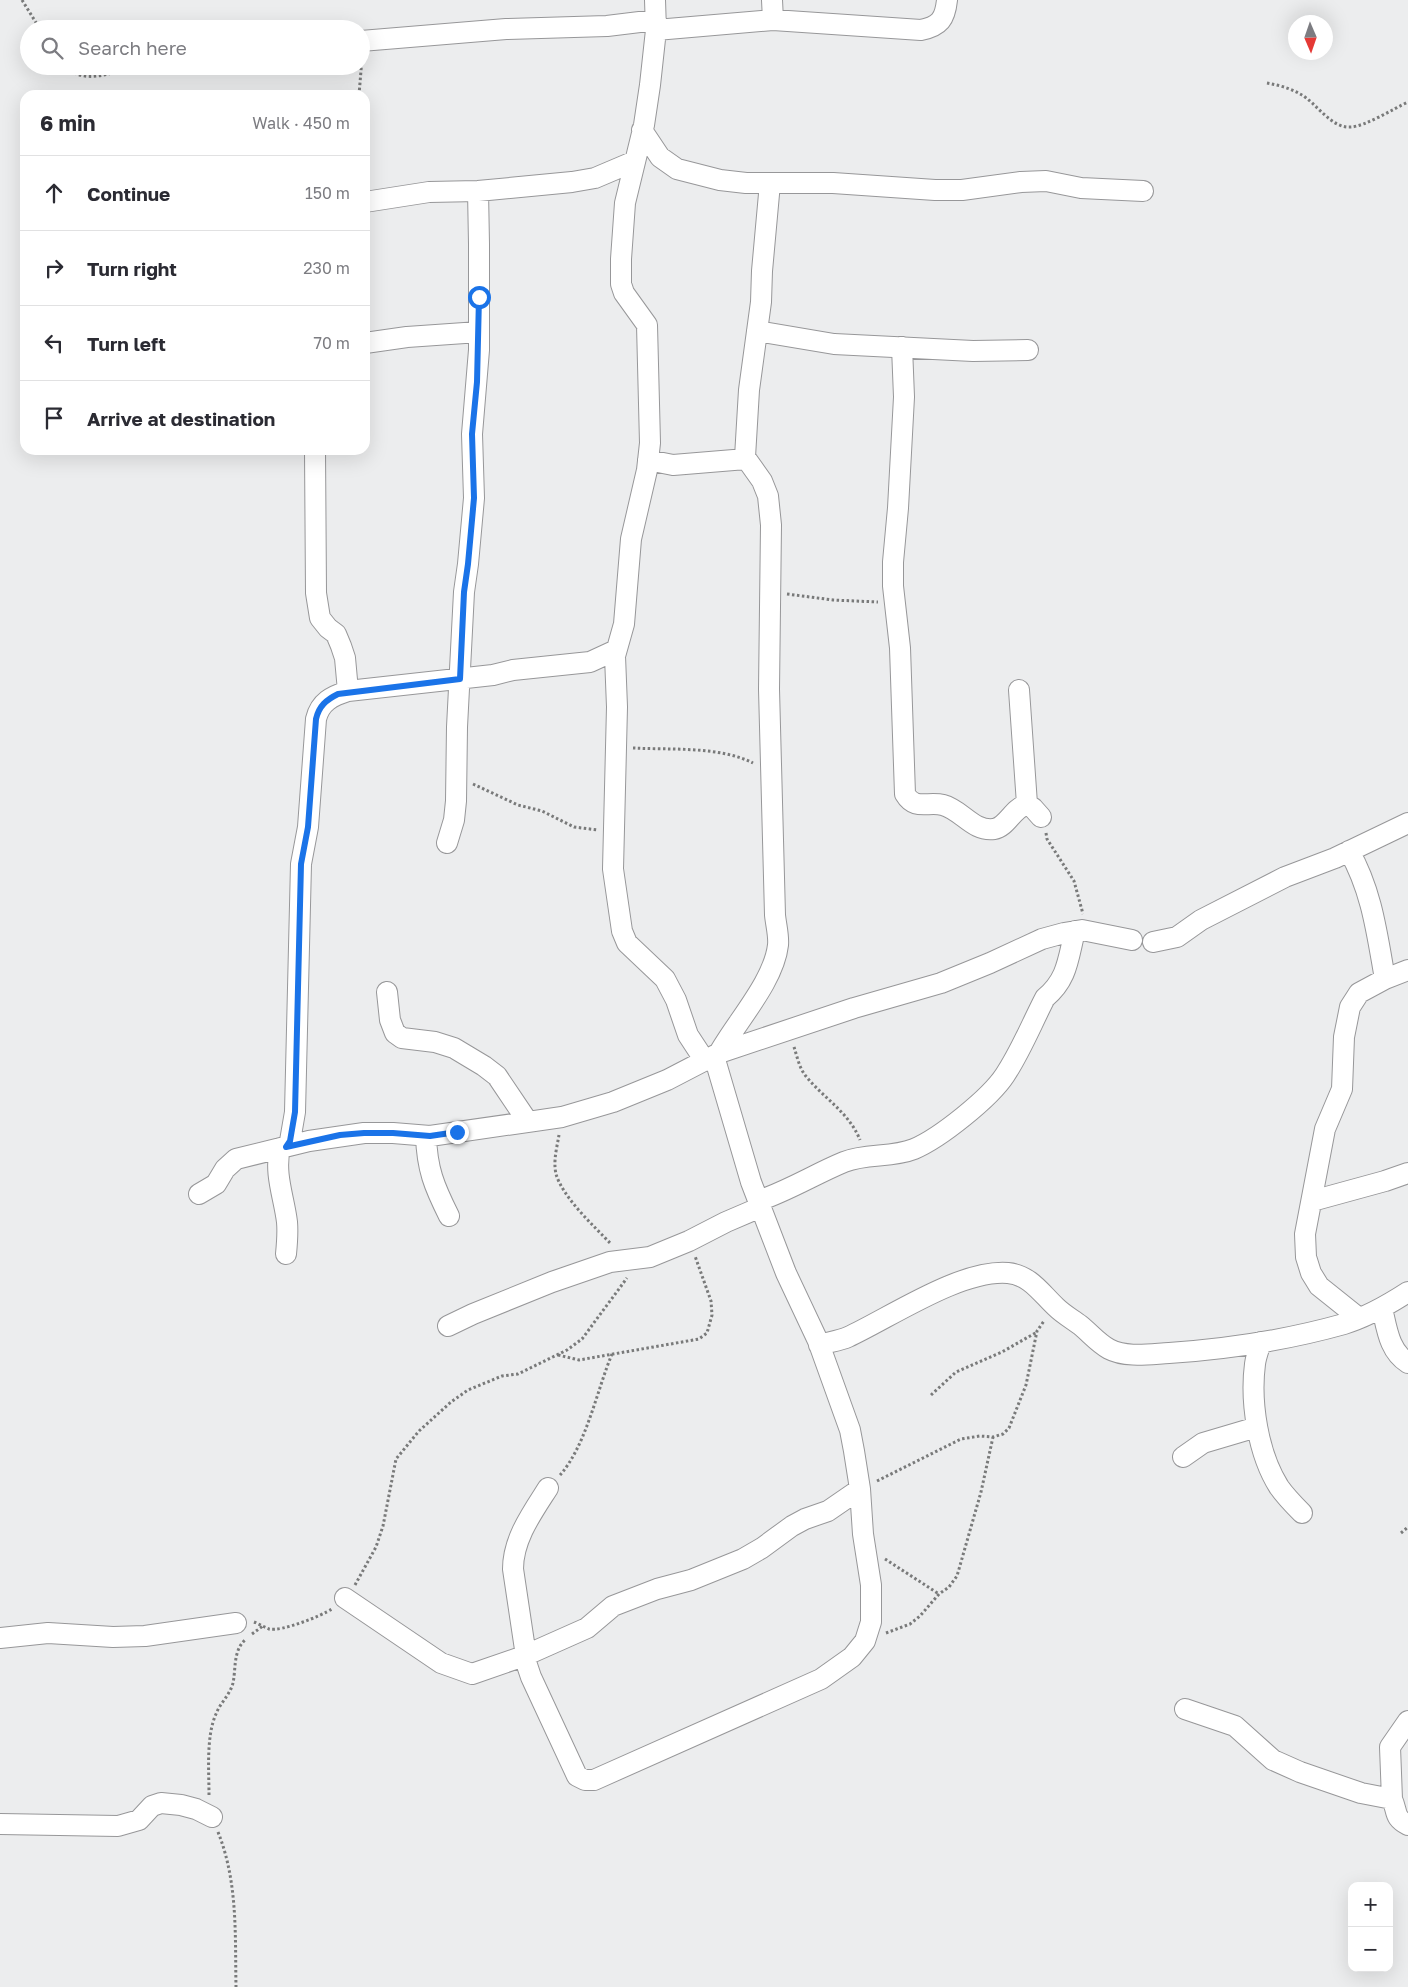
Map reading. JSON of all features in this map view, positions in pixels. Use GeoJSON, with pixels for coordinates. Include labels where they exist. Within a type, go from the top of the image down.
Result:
{"type":"FeatureCollection","features":[{"type":"Feature","properties":{"kind":"street"},"geometry":{"type":"LineString","coordinates":[[548,1488],[524,1525],[513,1555],[513,1569],[525,1656],[531,1676],[577,1776],[585,1780],[594,1780],[821,1679],[852,1657],[865,1641],[871,1622],[871,1585],[865,1548],[860,1489],[850,1430],[819,1345],[800,1305],[759,1204],[713,1057],[688,1034],[676,1000],[665,979],[627,944],[622,931],[613,875],[616,650],[624,624],[631,539],[650,443],[647,325],[624,293],[621,284],[621,259],[625,203],[642,130],[656,25],[655,0]]}},
{"type":"Feature","properties":{"kind":"street"},"geometry":{"type":"LineString","coordinates":[[370,39],[506,29],[656,25],[773,10],[921,30],[935,27],[946,10],[947,0]]}},
{"type":"Feature","properties":{"kind":"street"},"geometry":{"type":"LineString","coordinates":[[642,130],[660,157],[677,169],[720,180],[746,183],[833,183],[935,190],[962,190],[1021,182],[1046,181],[1081,188],[1142,191]]}},
{"type":"Feature","properties":{"kind":"street"},"geometry":{"type":"LineString","coordinates":[[370,201],[430,192],[478,191],[572,182],[595,178],[634,161]]}},
{"type":"Feature","properties":{"kind":"street"},"geometry":{"type":"LineString","coordinates":[[713,1057],[769,975],[776,959],[778,944],[775,915],[771,774],[771,526],[768,496],[762,481],[746,459],[745,449],[749,390],[761,302],[770,183]]}},
{"type":"Feature","properties":{"kind":"street"},"geometry":{"type":"LineString","coordinates":[[447,843],[454,820],[464,592],[474,498],[472,434],[479,332],[478,191]]}},
{"type":"Feature","properties":{"kind":"street"},"geometry":{"type":"LineString","coordinates":[[757,331],[834,344],[973,351],[1028,350]]}},
{"type":"Feature","properties":{"kind":"street"},"geometry":{"type":"LineString","coordinates":[[370,342],[407,337],[479,332]]}},
{"type":"Feature","properties":{"kind":"street"},"geometry":{"type":"LineString","coordinates":[[902,347],[904,396],[893,562],[900,648],[904,787],[909,801],[917,804],[944,805],[959,813],[973,824],[986,829],[997,829],[1019,806],[1027,804],[1034,808],[1041,817]]}},
{"type":"Feature","properties":{"kind":"street"},"geometry":{"type":"LineString","coordinates":[[315,455],[316,593],[320,618],[336,634],[345,658],[348,692]]}},
{"type":"Feature","properties":{"kind":"street"},"geometry":{"type":"LineString","coordinates":[[648,460],[673,465],[746,459]]}},
{"type":"Feature","properties":{"kind":"street"},"geometry":{"type":"LineString","coordinates":[[286,1254],[287,1226],[277,1162],[291,1136],[295,1112],[300,873],[308,827],[316,719],[319,708],[328,699],[348,692],[493,675],[513,670],[590,662],[616,650]]}},
{"type":"Feature","properties":{"kind":"street"},"geometry":{"type":"LineString","coordinates":[[1019,690],[1027,804]]}},
{"type":"Feature","properties":{"kind":"street"},"geometry":{"type":"LineString","coordinates":[[1153,942],[1177,937],[1201,920],[1285,877],[1349,851],[1408,823]]}},
{"type":"Feature","properties":{"kind":"street"},"geometry":{"type":"LineString","coordinates":[[1349,851],[1360,870],[1369,896],[1386,979]]}},
{"type":"Feature","properties":{"kind":"street"},"geometry":{"type":"LineString","coordinates":[[199,1194],[216,1184],[225,1169],[236,1159],[340,1135],[393,1133],[426,1136],[562,1117],[638,1093],[713,1057],[788,1030],[941,983],[1042,939],[1082,931],[1132,940]]}},
{"type":"Feature","properties":{"kind":"street"},"geometry":{"type":"LineString","coordinates":[[448,1326],[552,1282],[610,1262],[650,1257],[689,1241],[845,1161],[900,1153],[914,1149],[932,1140],[970,1111],[1004,1077],[1045,998],[1062,980],[1082,931]]}},
{"type":"Feature","properties":{"kind":"street"},"geometry":{"type":"LineString","coordinates":[[1359,1318],[1319,1286],[1311,1273],[1306,1257],[1305,1234],[1325,1129],[1342,1090],[1344,1037],[1350,1007],[1359,993],[1408,970]]}},
{"type":"Feature","properties":{"kind":"street"},"geometry":{"type":"LineString","coordinates":[[387,992],[390,1020],[395,1032],[402,1038],[434,1042],[454,1048],[484,1066],[497,1076],[528,1122]]}},
{"type":"Feature","properties":{"kind":"street"},"geometry":{"type":"LineString","coordinates":[[426,1136],[426,1158],[430,1176],[449,1216]]}},
{"type":"Feature","properties":{"kind":"street"},"geometry":{"type":"LineString","coordinates":[[1312,1201],[1385,1181],[1408,1172]]}},
{"type":"Feature","properties":{"kind":"street"},"geometry":{"type":"LineString","coordinates":[[819,1345],[846,1337],[923,1298],[968,1279],[990,1274],[1008,1273],[1021,1276],[1040,1288],[1056,1307],[1099,1343],[1111,1350],[1124,1353],[1147,1354],[1238,1347],[1345,1323],[1382,1308],[1408,1292]]}},
{"type":"Feature","properties":{"kind":"street"},"geometry":{"type":"LineString","coordinates":[[1382,1308],[1392,1347],[1400,1358],[1408,1363]]}},
{"type":"Feature","properties":{"kind":"street"},"geometry":{"type":"LineString","coordinates":[[1261,1342],[1255,1362],[1254,1376],[1257,1426],[1268,1464],[1278,1485],[1302,1513]]}},
{"type":"Feature","properties":{"kind":"street"},"geometry":{"type":"LineString","coordinates":[[1183,1457],[1204,1443],[1257,1426]]}},
{"type":"Feature","properties":{"kind":"street"},"geometry":{"type":"LineString","coordinates":[[345,1598],[441,1663],[472,1674],[525,1656],[587,1628],[613,1606],[657,1589],[691,1580],[743,1559],[792,1526],[828,1511],[860,1489]]}},
{"type":"Feature","properties":{"kind":"street"},"geometry":{"type":"LineString","coordinates":[[0,1638],[48,1633],[114,1637],[145,1636],[236,1623]]}},
{"type":"Feature","properties":{"kind":"street"},"geometry":{"type":"LineString","coordinates":[[1185,1709],[1235,1726],[1273,1760],[1300,1772],[1361,1793],[1392,1799]]}},
{"type":"Feature","properties":{"kind":"street"},"geometry":{"type":"LineString","coordinates":[[1408,1721],[1390,1747],[1392,1799],[1396,1814],[1400,1820],[1408,1825]]}},
{"type":"Feature","properties":{"kind":"street"},"geometry":{"type":"LineString","coordinates":[[0,1824],[118,1826],[139,1820],[152,1806],[161,1803],[196,1809],[212,1817]]}},
{"type":"Feature","properties":{"kind":"path"},"geometry":{"type":"LineString","coordinates":[[22,0],[34,20]]}},
{"type":"Feature","properties":{"kind":"path"},"geometry":{"type":"LineString","coordinates":[[80,75],[90,77],[98,75]]}},
{"type":"Feature","properties":{"kind":"path"},"geometry":{"type":"LineString","coordinates":[[359,90],[360,75]]}},
{"type":"Feature","properties":{"kind":"path"},"geometry":{"type":"LineString","coordinates":[[1267,83],[1301,94],[1324,115],[1342,126],[1361,125],[1408,102]]}},
{"type":"Feature","properties":{"kind":"path"},"geometry":{"type":"LineString","coordinates":[[770,592],[833,600],[895,603]]}},
{"type":"Feature","properties":{"kind":"path"},"geometry":{"type":"LineString","coordinates":[[615,747],[705,751],[732,755],[746,760],[771,774]]}},
{"type":"Feature","properties":{"kind":"path"},"geometry":{"type":"LineString","coordinates":[[456,774],[499,797],[518,805],[542,811],[574,827],[613,832]]}},
{"type":"Feature","properties":{"kind":"path"},"geometry":{"type":"LineString","coordinates":[[1041,817],[1046,822],[1047,839],[1074,881],[1082,931]]}},
{"type":"Feature","properties":{"kind":"path"},"geometry":{"type":"LineString","coordinates":[[788,1030],[798,1062],[804,1074],[845,1115],[860,1138],[865,1157]]}},
{"type":"Feature","properties":{"kind":"path"},"geometry":{"type":"LineString","coordinates":[[236,1623],[253,1622],[269,1629],[278,1629],[318,1618],[341,1603],[366,1566],[376,1547],[383,1526],[396,1459],[419,1431],[451,1402],[468,1390],[502,1376],[518,1374],[558,1355],[582,1340],[622,1287],[631,1260],[580,1211],[562,1187],[556,1174],[555,1159],[562,1117]]}},
{"type":"Feature","properties":{"kind":"path"},"geometry":{"type":"LineString","coordinates":[[558,1355],[578,1360],[698,1339],[707,1333],[712,1315],[710,1301],[689,1241]]}},
{"type":"Feature","properties":{"kind":"path"},"geometry":{"type":"LineString","coordinates":[[931,1395],[956,1372],[1002,1352],[1037,1331],[1056,1307]]}},
{"type":"Feature","properties":{"kind":"path"},"geometry":{"type":"LineString","coordinates":[[860,1489],[961,1439],[980,1436],[994,1437],[1003,1434],[1009,1428],[1026,1385],[1037,1331]]}},
{"type":"Feature","properties":{"kind":"path"},"geometry":{"type":"LineString","coordinates":[[548,1488],[566,1468],[578,1445],[612,1354]]}},
{"type":"Feature","properties":{"kind":"path"},"geometry":{"type":"LineString","coordinates":[[865,1641],[910,1624],[920,1616],[939,1594],[949,1587],[957,1576],[981,1492],[994,1437]]}},
{"type":"Feature","properties":{"kind":"path"},"geometry":{"type":"LineString","coordinates":[[1401,1533],[1408,1527]]}},
{"type":"Feature","properties":{"kind":"path"},"geometry":{"type":"LineString","coordinates":[[865,1548],[939,1594]]}},
{"type":"Feature","properties":{"kind":"path"},"geometry":{"type":"LineString","coordinates":[[236,1987],[233,1888],[228,1862],[212,1817],[209,1772],[211,1739],[215,1715],[233,1684],[236,1654],[243,1642],[263,1625]]}},
{"type":"Feature","properties":{"kind":"route"},"geometry":{"type":"LineString","coordinates":[[457,1132],[430,1136],[393,1133],[340,1135],[286,1147],[290,1141],[295,1112],[296,992],[301,864],[308,827],[316,719],[319,708],[328,699],[338,694],[460,679],[464,592],[474,498],[472,434],[477,382],[479,297]]}}]}
